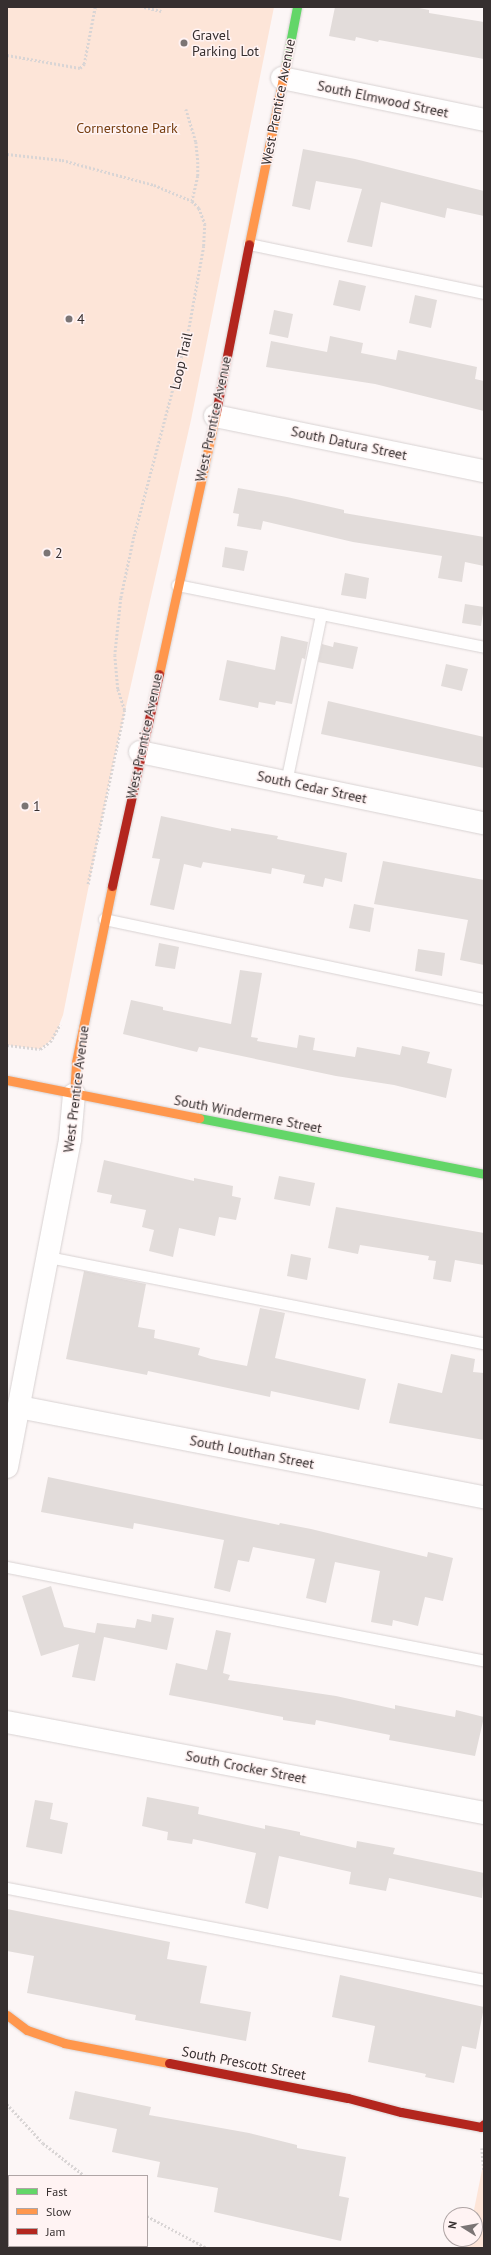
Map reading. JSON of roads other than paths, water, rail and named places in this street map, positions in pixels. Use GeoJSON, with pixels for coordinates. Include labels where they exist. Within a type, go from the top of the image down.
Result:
{"type":"FeatureCollection","features":[{"type":"Feature","properties":{"kind":"street","name":"West Prentice Avenue"},"geometry":{"type":"LineString","coordinates":[[7,1467],[70,1139],[76,1062],[104,919],[215,416],[297,7]]}},
{"type":"Feature","properties":{"kind":"street","name":"South Elmwood Street"},"geometry":{"type":"LineString","coordinates":[[282,78],[484,120]]}},
{"type":"Feature","properties":{"kind":"street","name":"South Datura Street"},"geometry":{"type":"LineString","coordinates":[[215,416],[484,471]]}},
{"type":"Feature","properties":{"kind":"street","name":"South Cedar Street"},"geometry":{"type":"LineString","coordinates":[[140,752],[484,823]]}},
{"type":"Feature","properties":{"kind":"street","name":"South Windermere Street"},"geometry":{"type":"LineString","coordinates":[[7,1080],[484,1174]]}},
{"type":"Feature","properties":{"kind":"street","name":"South Louthan Street"},"geometry":{"type":"LineString","coordinates":[[19,1407],[484,1497]]}},
{"type":"Feature","properties":{"kind":"street","name":"South Crocker Street"},"geometry":{"type":"LineString","coordinates":[[7,1722],[484,1813]]}},
{"type":"Feature","properties":{"kind":"street","name":"South Prescott Street"},"geometry":{"type":"LineString","coordinates":[[7,2015],[27,2030],[64,2043],[348,2098],[401,2112],[483,2126]]}},
{"type":"Feature","properties":{"kind":"lane"},"geometry":{"type":"LineString","coordinates":[[249,244],[484,293]]}},
{"type":"Feature","properties":{"kind":"lane"},"geometry":{"type":"LineString","coordinates":[[177,585],[484,647]]}},
{"type":"Feature","properties":{"kind":"lane"},"geometry":{"type":"LineString","coordinates":[[286,782],[321,614]]}},
{"type":"Feature","properties":{"kind":"lane"},"geometry":{"type":"LineString","coordinates":[[104,919],[484,999]]}},
{"type":"Feature","properties":{"kind":"lane"},"geometry":{"type":"LineString","coordinates":[[48,1257],[484,1343]]}},
{"type":"Feature","properties":{"kind":"lane"},"geometry":{"type":"LineString","coordinates":[[7,1567],[484,1661]]}},
{"type":"Feature","properties":{"kind":"lane"},"geometry":{"type":"LineString","coordinates":[[7,1888],[484,1980]]}},
{"type":"Feature","properties":{"kind":"place","name":"Gravel Parking Lot"},"geometry":{"type":"Point","coordinates":[184,43]}},
{"type":"Feature","properties":{"kind":"place","name":"4"},"geometry":{"type":"Point","coordinates":[69,319]}},
{"type":"Feature","properties":{"kind":"place","name":"2"},"geometry":{"type":"Point","coordinates":[47,553]}},
{"type":"Feature","properties":{"kind":"place","name":"1"},"geometry":{"type":"Point","coordinates":[25,806]}},
{"type":"Feature","properties":{"kind":"park label","name":"Cornerstone Park"},"geometry":{"type":"Point","coordinates":[127,128]}}]}
